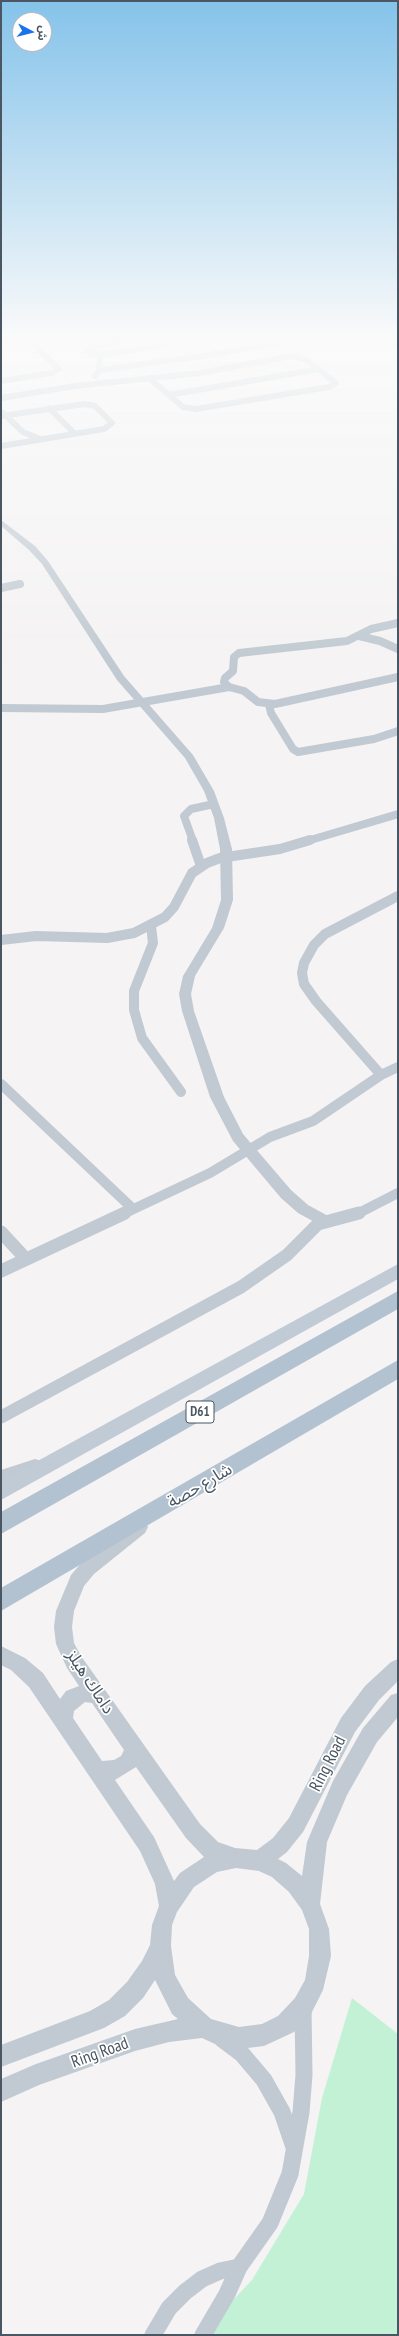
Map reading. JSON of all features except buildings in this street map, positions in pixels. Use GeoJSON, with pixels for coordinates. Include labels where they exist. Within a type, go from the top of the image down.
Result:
{"type":"FeatureCollection","features":[{"type":"Feature","properties":{"kind":"main road"},"geometry":{"type":"LineString","coordinates":[[1,1491],[398,1271]]}},
{"type":"Feature","properties":{"kind":"main road","name":"D61"},"geometry":{"type":"LineString","coordinates":[[1,1524],[398,1299]]}},
{"type":"Feature","properties":{"kind":"main road","name":"شارع حصة"},"geometry":{"type":"LineString","coordinates":[[1,1600],[398,1369]]}},
{"type":"Feature","properties":{"kind":"street"},"geometry":{"type":"LineString","coordinates":[[1,522],[32,548],[45,563],[120,678],[197,768],[214,804],[223,833],[227,857],[228,882],[225,909],[218,928],[190,971],[186,985],[185,998],[188,1011],[217,1097],[238,1137],[286,1194],[303,1209],[325,1221]]}},
{"type":"Feature","properties":{"kind":"street"},"geometry":{"type":"LineString","coordinates":[[1,588],[20,584]]}},
{"type":"Feature","properties":{"kind":"street"},"geometry":{"type":"LineString","coordinates":[[229,687],[224,680],[233,671],[235,666],[234,659],[239,653],[341,642],[359,636],[371,629],[398,623]]}},
{"type":"Feature","properties":{"kind":"street"},"geometry":{"type":"LineString","coordinates":[[359,636],[380,641],[398,649]]}},
{"type":"Feature","properties":{"kind":"street"},"geometry":{"type":"LineString","coordinates":[[1,708],[84,709],[141,704],[229,687],[242,690],[256,700],[269,704],[281,703],[398,677]]}},
{"type":"Feature","properties":{"kind":"street"},"geometry":{"type":"LineString","coordinates":[[269,704],[271,713],[293,750],[298,752],[374,739],[398,731]]}},
{"type":"Feature","properties":{"kind":"street"},"geometry":{"type":"LineString","coordinates":[[201,866],[184,816],[191,809],[214,804]]}},
{"type":"Feature","properties":{"kind":"street"},"geometry":{"type":"LineString","coordinates":[[1,940],[36,936],[116,937],[134,933],[151,926],[170,912],[190,877],[201,866],[227,857],[280,849],[398,814]]}},
{"type":"Feature","properties":{"kind":"street"},"geometry":{"type":"LineString","coordinates":[[381,1075],[316,1001],[304,984],[302,974],[304,963],[314,945],[325,934],[398,896]]}},
{"type":"Feature","properties":{"kind":"street"},"geometry":{"type":"LineString","coordinates":[[151,926],[153,943],[134,992],[134,1010],[142,1038],[181,1092]]}},
{"type":"Feature","properties":{"kind":"street"},"geometry":{"type":"LineString","coordinates":[[1,1271],[132,1208],[210,1173],[247,1149],[270,1137],[323,1115],[381,1075],[398,1067]]}},
{"type":"Feature","properties":{"kind":"street"},"geometry":{"type":"LineString","coordinates":[[1,1084],[132,1208]]}},
{"type":"Feature","properties":{"kind":"street"},"geometry":{"type":"LineString","coordinates":[[1,1417],[242,1287],[283,1258],[313,1228],[325,1221],[357,1214],[398,1193]]}},
{"type":"Feature","properties":{"kind":"street"},"geometry":{"type":"LineString","coordinates":[[1,1232],[26,1259]]}},
{"type":"Feature","properties":{"kind":"street"},"geometry":{"type":"LineString","coordinates":[[1,1477],[60,1458]]}},
{"type":"Feature","properties":{"kind":"street","name":"داماك هيلز"},"geometry":{"type":"LineString","coordinates":[[171,1502],[88,1568],[77,1580],[70,1595],[64,1616],[65,1644],[74,1662],[96,1694],[202,1842],[224,1855],[236,1858]]}},
{"type":"Feature","properties":{"kind":"street"},"geometry":{"type":"LineString","coordinates":[[1,1655],[18,1664],[36,1680],[63,1719],[157,1863],[165,1884],[169,1906]]}},
{"type":"Feature","properties":{"kind":"street","name":"Ring Road"},"geometry":{"type":"LineString","coordinates":[[260,1861],[280,1845],[296,1825],[348,1725],[372,1694],[398,1668]]}},
{"type":"Feature","properties":{"kind":"street"},"geometry":{"type":"LineString","coordinates":[[63,1719],[66,1707],[73,1698],[84,1693],[96,1694]]}},
{"type":"Feature","properties":{"kind":"street","name":"Ring Road"},"geometry":{"type":"LineString","coordinates":[[310,1904],[312,1872],[317,1842],[340,1788],[370,1735],[398,1702]]}},
{"type":"Feature","properties":{"kind":"street"},"geometry":{"type":"LineString","coordinates":[[95,1768],[102,1771],[116,1770],[128,1763],[135,1750]]}},
{"type":"Feature","properties":{"kind":"street"},"geometry":{"type":"LineString","coordinates":[[209,2030],[239,2038],[264,2035],[286,2024],[303,2006],[315,1982],[320,1956],[318,1929],[310,1904],[291,1880],[279,1870],[260,1861],[236,1858],[213,1863],[187,1880],[169,1906],[162,1925],[160,1946],[165,1978],[180,2006],[209,2030],[242,2054],[264,2080],[282,2112],[295,2149]]}},
{"type":"Feature","properties":{"kind":"street"},"geometry":{"type":"LineString","coordinates":[[1,2056],[96,2020],[117,2008],[135,1990],[150,1970],[160,1946]]}},
{"type":"Feature","properties":{"kind":"street"},"geometry":{"type":"LineString","coordinates":[[203,2335],[227,2294],[239,2267],[270,2223],[282,2198],[295,2149],[304,2075],[303,2006]]}},
{"type":"Feature","properties":{"kind":"street","name":"Ring Road"},"geometry":{"type":"LineString","coordinates":[[1,2091],[36,2075],[135,2040],[169,2031],[209,2030]]}},
{"type":"Feature","properties":{"kind":"street"},"geometry":{"type":"LineString","coordinates":[[153,2335],[169,2308],[185,2292],[202,2279],[220,2271],[239,2267]]}},
{"type":"Feature","properties":{"kind":"green space"},"geometry":{"type":"Polygon","coordinates":[[[352,1998],[398,2034],[398,2335],[200,2335],[252,2280],[304,2194],[322,2098],[352,1998]]]}}]}
